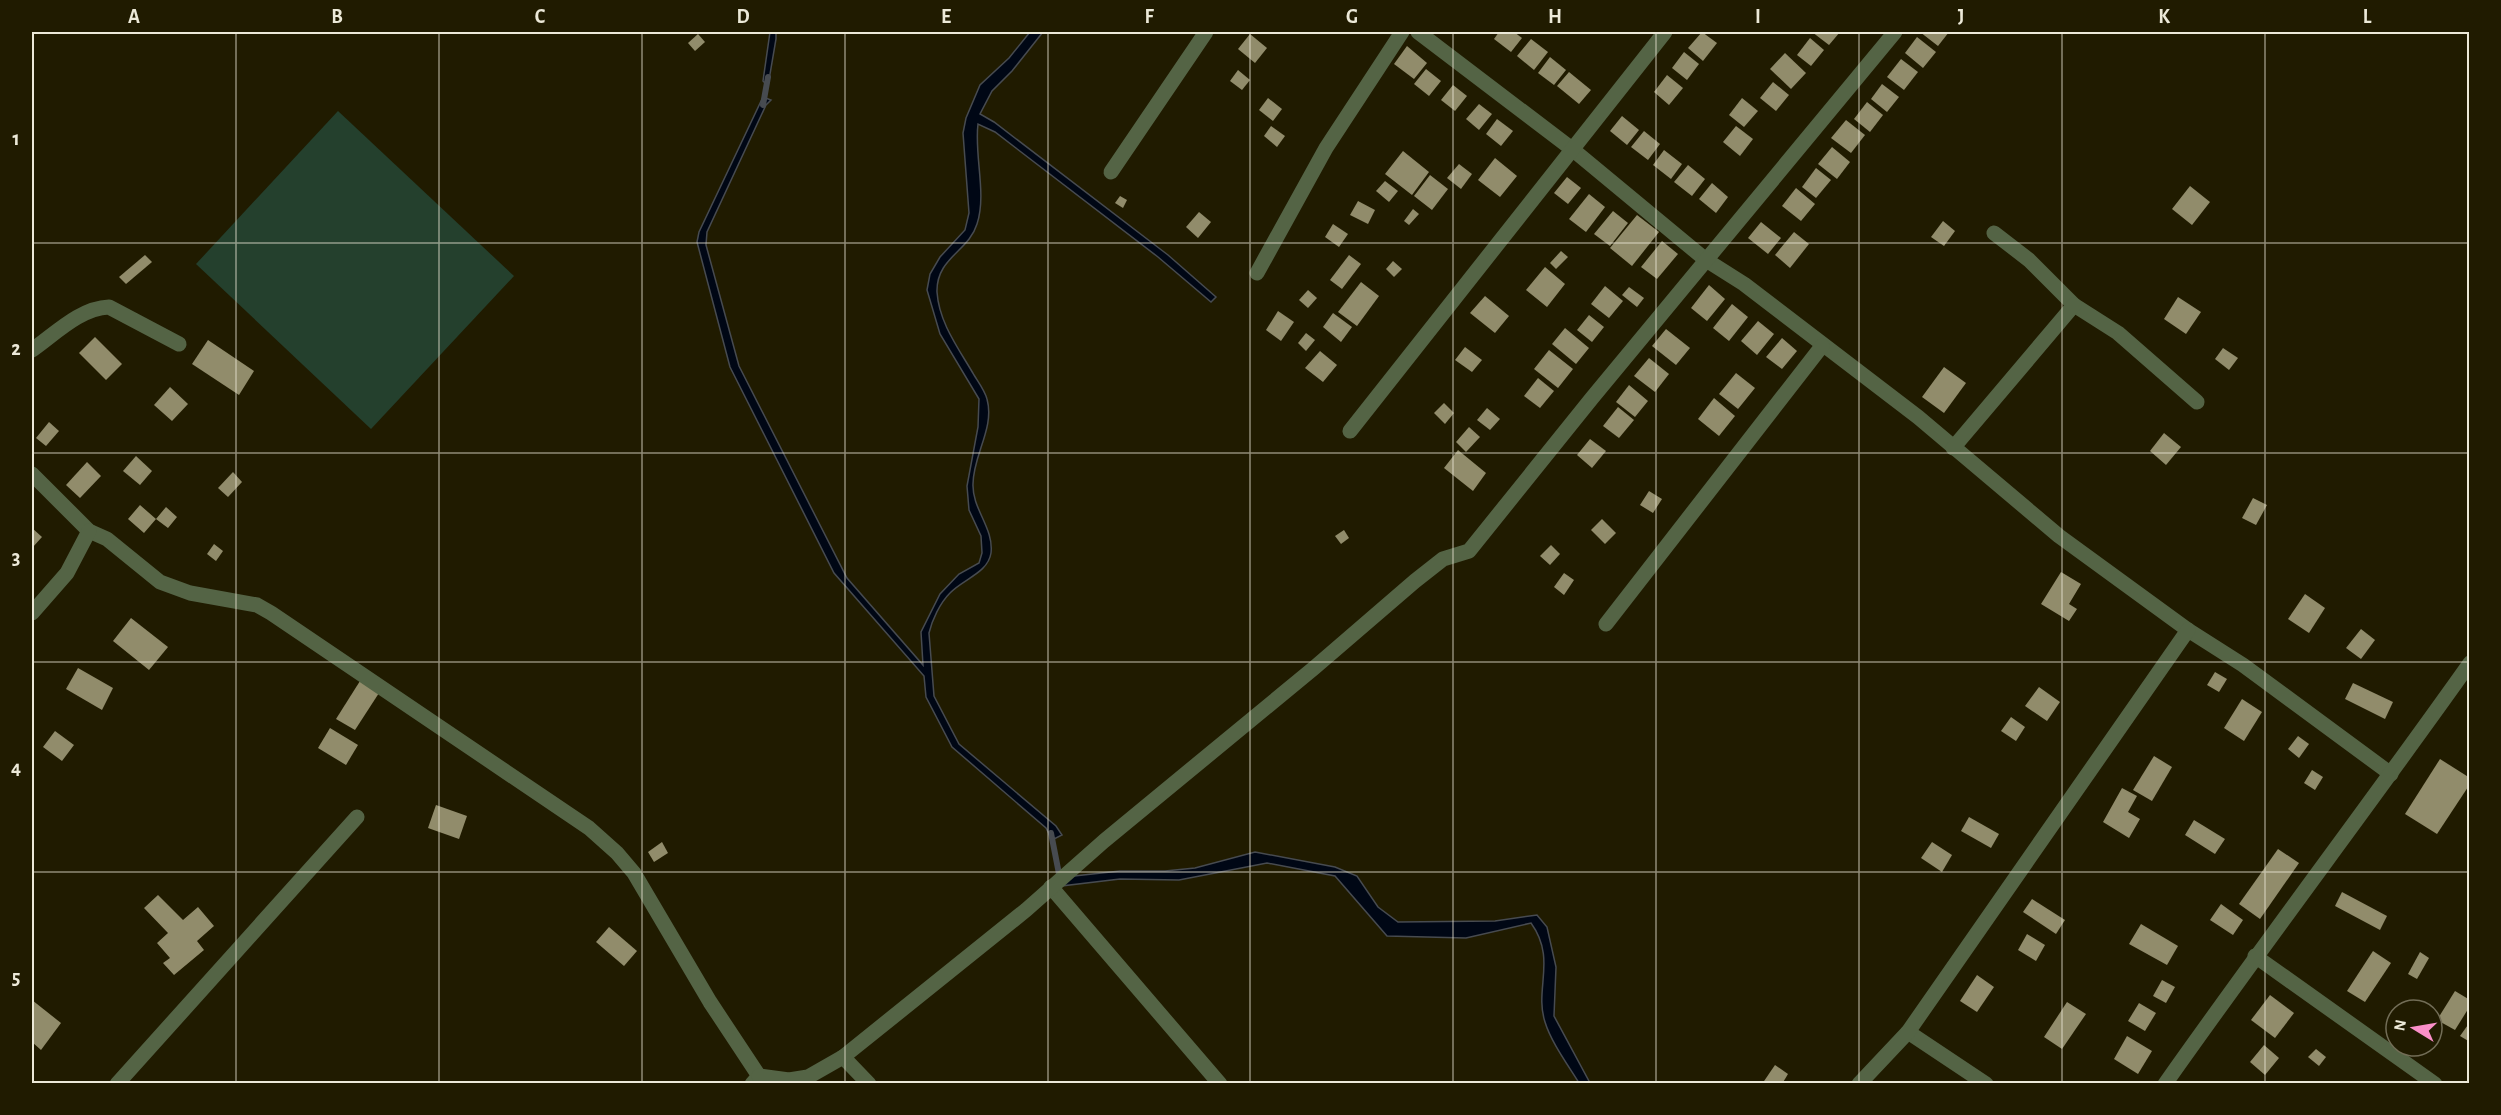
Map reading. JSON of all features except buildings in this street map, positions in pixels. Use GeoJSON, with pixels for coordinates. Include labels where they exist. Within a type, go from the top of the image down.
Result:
{"type":"FeatureCollection","features":[{"type":"Feature","properties":{"kind":"street"},"geometry":{"type":"LineString","coordinates":[[1111,172],[1206,32]]}},
{"type":"Feature","properties":{"kind":"street"},"geometry":{"type":"LineString","coordinates":[[1257,273],[1326,148],[1402,32]]}},
{"type":"Feature","properties":{"kind":"street"},"geometry":{"type":"LineString","coordinates":[[1418,32],[1572,149],[1706,260],[1744,284],[1822,346],[1918,417],[2059,536],[2188,630],[2243,665],[2391,774]]}},
{"type":"Feature","properties":{"kind":"street"},"geometry":{"type":"LineString","coordinates":[[1350,431],[1665,32]]}},
{"type":"Feature","properties":{"kind":"street"},"geometry":{"type":"LineString","coordinates":[[32,474],[89,531],[106,539],[160,582],[190,593],[256,605],[271,613],[589,828],[617,853],[634,873],[759,1081],[808,1077],[843,1057],[1314,668],[1415,581],[1443,559],[1470,551],[1592,398],[1895,32]]}},
{"type":"Feature","properties":{"kind":"street"},"geometry":{"type":"LineString","coordinates":[[1994,233],[2029,260],[2074,305],[2118,333],[2197,402]]}},
{"type":"Feature","properties":{"kind":"street"},"geometry":{"type":"LineString","coordinates":[[1953,447],[2074,305]]}},
{"type":"Feature","properties":{"kind":"street"},"geometry":{"type":"LineString","coordinates":[[32,350],[84,312],[97,307],[109,306],[179,344]]}},
{"type":"Feature","properties":{"kind":"street"},"geometry":{"type":"LineString","coordinates":[[1606,624],[1822,346]]}},
{"type":"Feature","properties":{"kind":"street"},"geometry":{"type":"LineString","coordinates":[[32,613],[67,573],[89,531]]}},
{"type":"Feature","properties":{"kind":"street"},"geometry":{"type":"LineString","coordinates":[[1859,1083],[1908,1032],[2188,630]]}},
{"type":"Feature","properties":{"kind":"street"},"geometry":{"type":"LineString","coordinates":[[2165,1083],[2254,956],[2391,774],[2469,663]]}},
{"type":"Feature","properties":{"kind":"street"},"geometry":{"type":"LineString","coordinates":[[117,1083],[357,817]]}},
{"type":"Feature","properties":{"kind":"street"},"geometry":{"type":"LineString","coordinates":[[1056,882],[1220,1083]]}},
{"type":"Feature","properties":{"kind":"street"},"geometry":{"type":"LineString","coordinates":[[2254,956],[2435,1083]]}},
{"type":"Feature","properties":{"kind":"street"},"geometry":{"type":"LineString","coordinates":[[1908,1032],[1986,1083]]}},
{"type":"Feature","properties":{"kind":"street"},"geometry":{"type":"LineString","coordinates":[[843,1057],[869,1083]]}},
{"type":"Feature","properties":{"kind":"green space"},"geometry":{"type":"Polygon","coordinates":[[[338,111],[514,276],[371,429],[196,264],[338,111]]]}},
{"type":"Feature","properties":{"kind":"shaded area"},"geometry":{"type":"Polygon","coordinates":[[[770,32],[776,32],[776,39],[768,86],[763,81],[770,32]]]}},
{"type":"Feature","properties":{"kind":"shaded area"},"geometry":{"type":"Polygon","coordinates":[[[1030,32],[1043,32],[1012,71],[992,91],[980,114],[994,122],[1168,255],[1216,297],[1211,302],[1158,257],[995,132],[978,124],[980,212],[973,233],[942,271],[938,280],[937,292],[946,325],[987,399],[988,420],[976,463],[973,484],[976,502],[989,535],[991,553],[989,560],[980,571],[946,597],[932,623],[929,633],[934,696],[959,744],[1056,826],[1062,835],[1052,840],[1046,828],[952,747],[926,697],[924,676],[834,573],[730,367],[697,242],[699,232],[763,97],[771,100],[766,105],[707,232],[706,245],[739,366],[847,578],[923,665],[921,632],[940,594],[959,574],[979,563],[982,553],[981,536],[969,510],[967,486],[978,427],[979,399],[940,334],[927,290],[930,274],[940,257],[965,230],[969,213],[963,133],[966,118],[980,85],[1009,58],[1030,32]]]}},
{"type":"Feature","properties":{"kind":"shaded area"},"geometry":{"type":"Polygon","coordinates":[[[1255,852],[1335,867],[1357,876],[1378,907],[1398,922],[1495,921],[1537,915],[1547,927],[1556,967],[1554,1016],[1590,1083],[1579,1083],[1551,1037],[1545,1022],[1542,1010],[1543,949],[1539,936],[1531,923],[1466,938],[1387,936],[1335,876],[1267,863],[1179,880],[1120,879],[1061,886],[1065,877],[1120,871],[1195,868],[1255,852]]]}},
{"type":"Feature","properties":{"kind":"waterway"},"geometry":{"type":"LineString","coordinates":[[763,105],[768,77]]}},
{"type":"Feature","properties":{"kind":"waterway"},"geometry":{"type":"LineString","coordinates":[[1051,833],[1060,879]]}}]}
